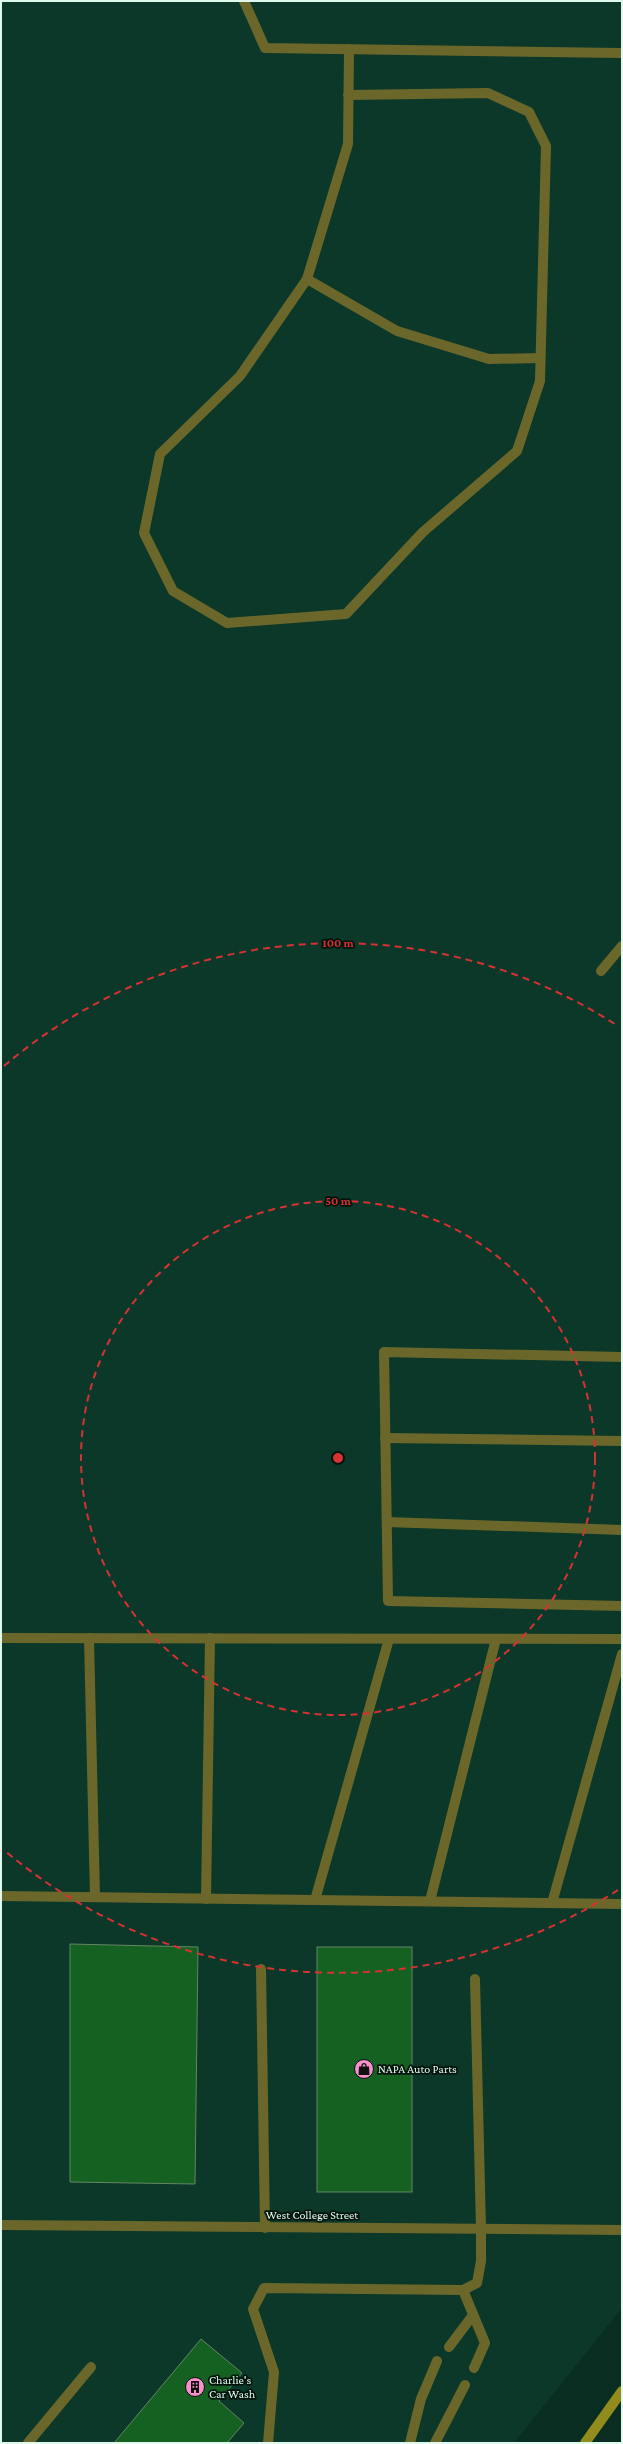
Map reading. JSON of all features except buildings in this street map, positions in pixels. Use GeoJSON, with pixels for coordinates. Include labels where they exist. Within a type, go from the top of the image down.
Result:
{"type":"FeatureCollection","features":[{"type":"Feature","properties":{"kind":"main road"},"geometry":{"type":"LineString","coordinates":[[585,2443],[622,2391]]}},
{"type":"Feature","properties":{"kind":"lane"},"geometry":{"type":"LineString","coordinates":[[244,1],[266,48],[622,53]]}},
{"type":"Feature","properties":{"kind":"lane"},"geometry":{"type":"LineString","coordinates":[[348,49],[348,94],[348,144],[307,278],[240,376],[160,454],[144,533],[173,591],[227,623],[346,614],[423,532],[517,451],[540,381],[546,146],[529,112],[488,93],[348,94]]}},
{"type":"Feature","properties":{"kind":"lane"},"geometry":{"type":"LineString","coordinates":[[307,278],[397,331],[489,359],[540,358]]}},
{"type":"Feature","properties":{"kind":"lane"},"geometry":{"type":"LineString","coordinates":[[601,971],[622,946]]}},
{"type":"Feature","properties":{"kind":"lane"},"geometry":{"type":"LineString","coordinates":[[622,1357],[384,1352],[388,1601],[622,1606]]}},
{"type":"Feature","properties":{"kind":"lane"},"geometry":{"type":"LineString","coordinates":[[385,1438],[622,1441]]}},
{"type":"Feature","properties":{"kind":"lane"},"geometry":{"type":"LineString","coordinates":[[387,1522],[622,1530]]}},
{"type":"Feature","properties":{"kind":"lane"},"geometry":{"type":"LineString","coordinates":[[1,1638],[622,1639]]}},
{"type":"Feature","properties":{"kind":"lane"},"geometry":{"type":"LineString","coordinates":[[89,1638],[95,1898]]}},
{"type":"Feature","properties":{"kind":"lane"},"geometry":{"type":"LineString","coordinates":[[206,1899],[210,1638]]}},
{"type":"Feature","properties":{"kind":"lane"},"geometry":{"type":"LineString","coordinates":[[315,1900],[388,1639]]}},
{"type":"Feature","properties":{"kind":"lane"},"geometry":{"type":"LineString","coordinates":[[430,1902],[496,1639]]}},
{"type":"Feature","properties":{"kind":"lane"},"geometry":{"type":"LineString","coordinates":[[552,1903],[622,1654]]}},
{"type":"Feature","properties":{"kind":"lane"},"geometry":{"type":"LineString","coordinates":[[1,1896],[622,1904]]}},
{"type":"Feature","properties":{"kind":"lane"},"geometry":{"type":"LineString","coordinates":[[261,1970],[265,2228]]}},
{"type":"Feature","properties":{"kind":"lane"},"geometry":{"type":"LineString","coordinates":[[268,2443],[274,2372],[254,2309],[264,2288],[463,2290],[476,2283],[480,2262],[480,2229],[475,1979]]}},
{"type":"Feature","properties":{"kind":"lane","name":"West College Street"},"geometry":{"type":"LineString","coordinates":[[1,2225],[622,2230]]}},
{"type":"Feature","properties":{"kind":"lane"},"geometry":{"type":"LineString","coordinates":[[463,2290],[484,2343],[474,2368]]}},
{"type":"Feature","properties":{"kind":"lane"},"geometry":{"type":"LineString","coordinates":[[449,2347],[473,2315]]}},
{"type":"Feature","properties":{"kind":"lane"},"geometry":{"type":"LineString","coordinates":[[410,2443],[421,2399],[437,2361]]}},
{"type":"Feature","properties":{"kind":"lane"},"geometry":{"type":"LineString","coordinates":[[28,2443],[91,2367]]}},
{"type":"Feature","properties":{"kind":"lane"},"geometry":{"type":"LineString","coordinates":[[435,2443],[465,2385]]}},
{"type":"Feature","properties":{"kind":"shaded area"},"geometry":{"type":"Polygon","coordinates":[[[1,1],[622,1],[622,2308],[514,2443],[1,2443],[1,1]]]}},
{"type":"Feature","properties":{"kind":"place","name":"NAPA Auto Parts"},"geometry":{"type":"Point","coordinates":[364,2069]}},
{"type":"Feature","properties":{"kind":"place","name":"Charlie's Car Wash"},"geometry":{"type":"Point","coordinates":[195,2387]}}]}
